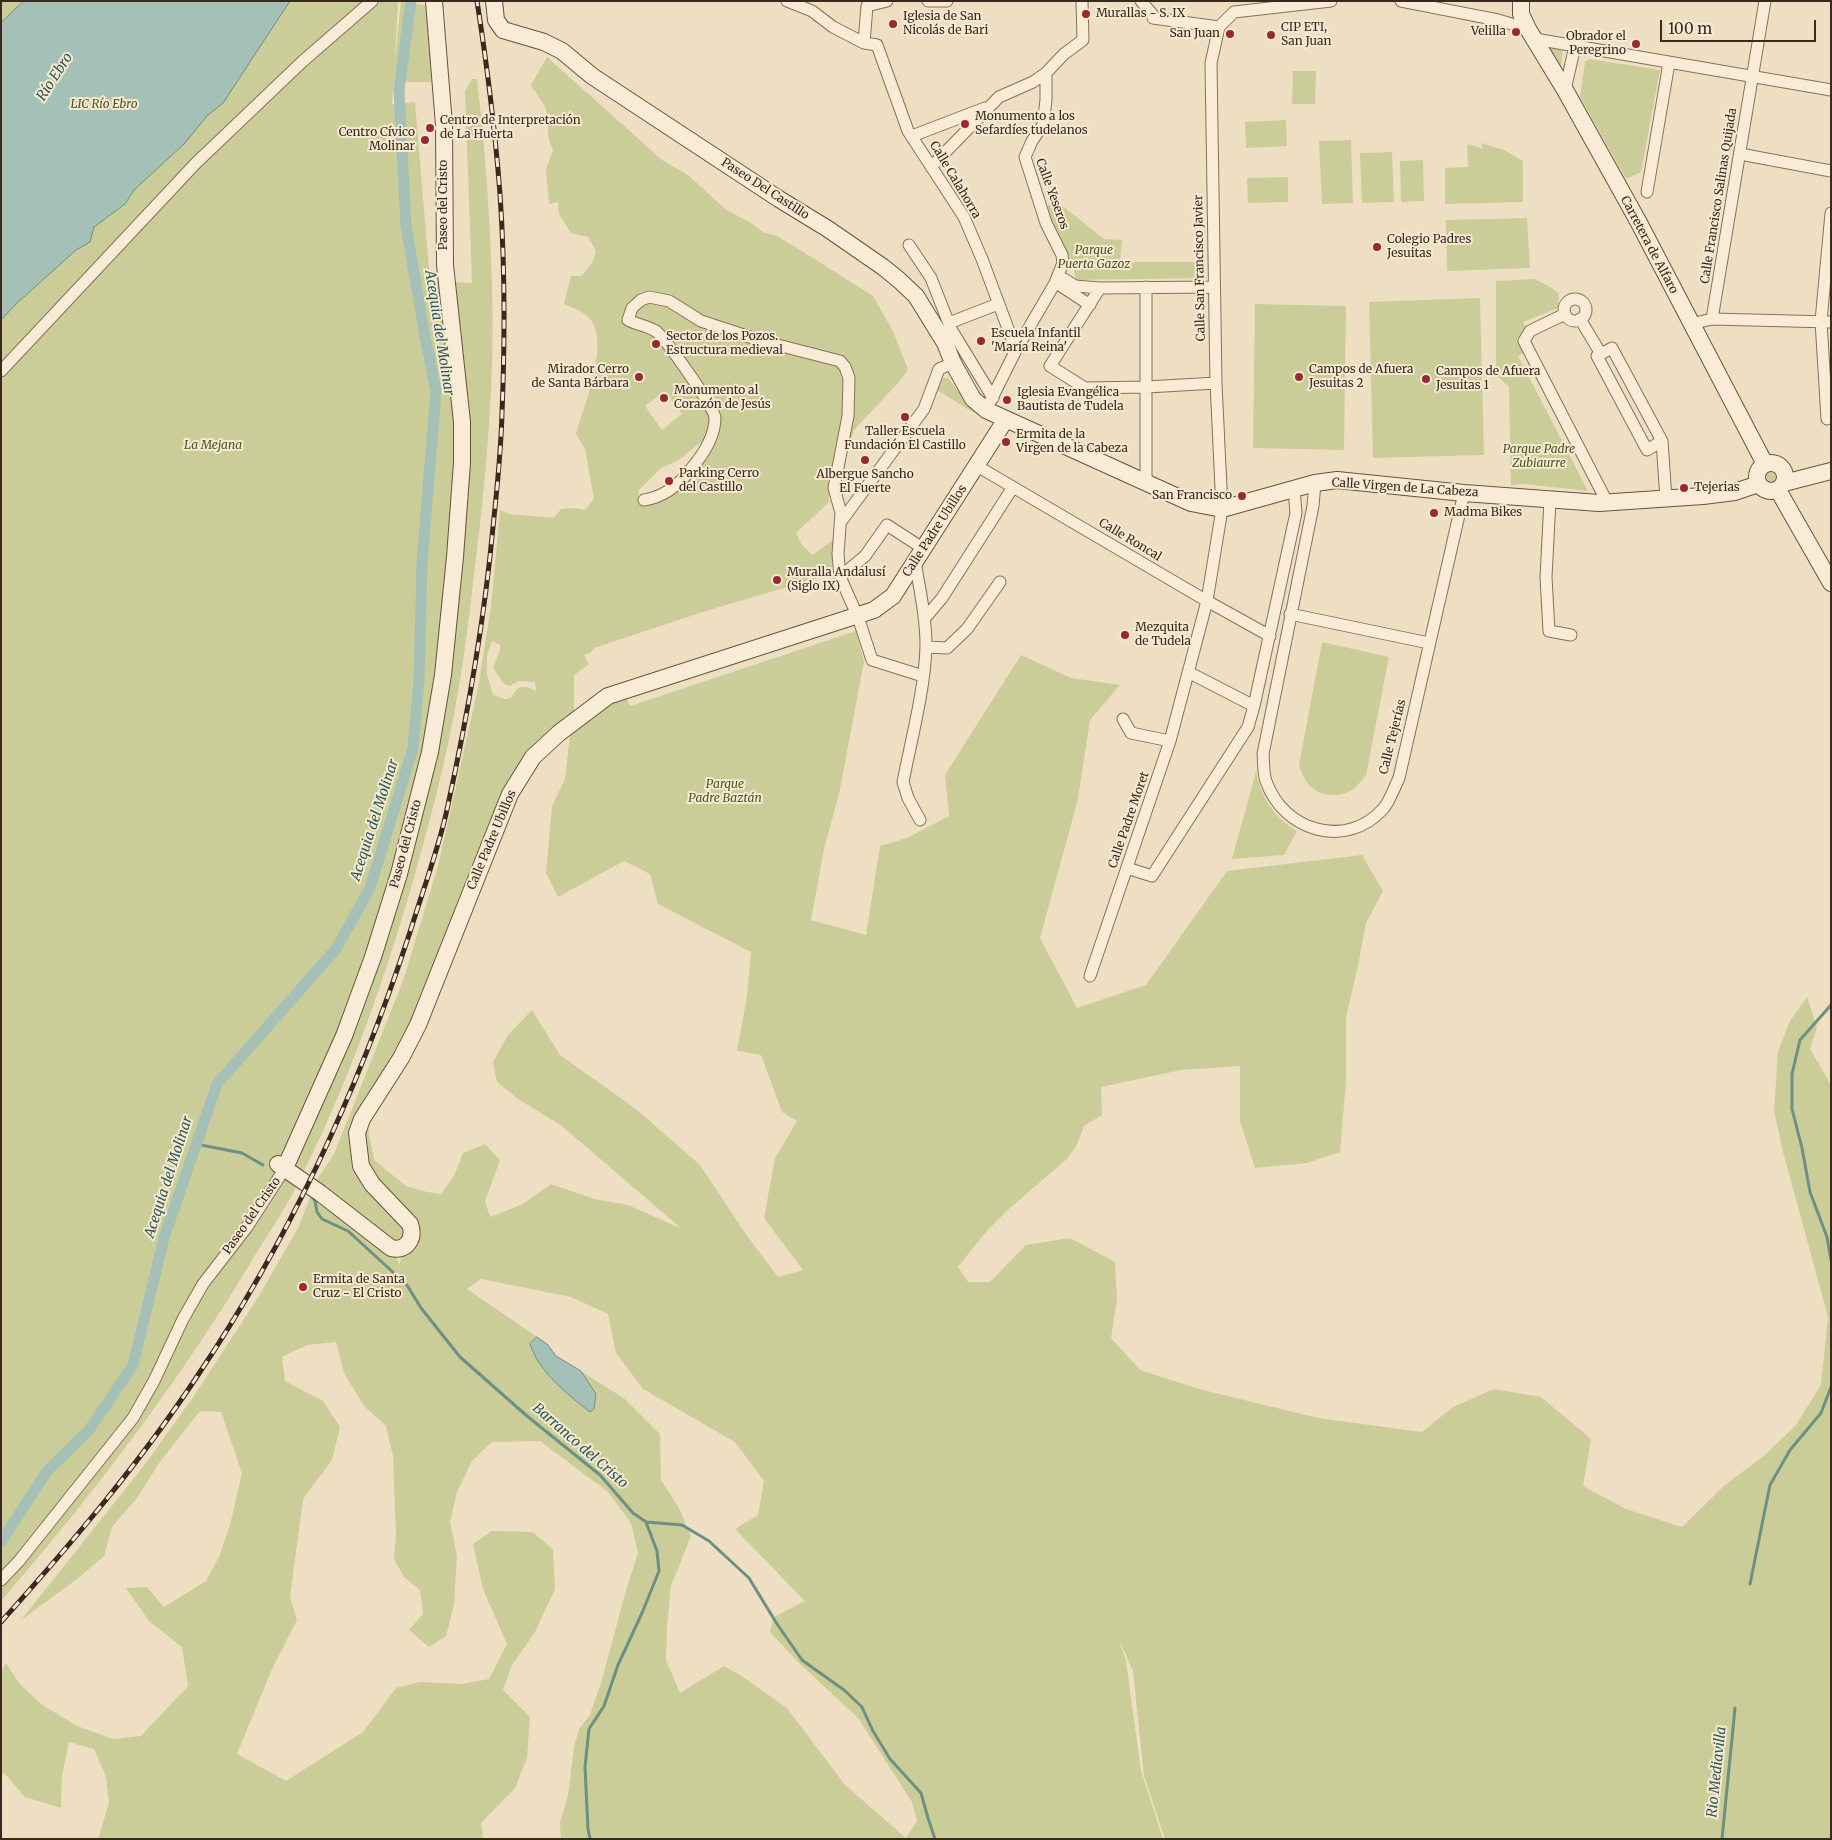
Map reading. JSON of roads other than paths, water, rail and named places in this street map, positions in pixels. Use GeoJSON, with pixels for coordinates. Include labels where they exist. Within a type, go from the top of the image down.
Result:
{"type":"FeatureCollection","features":[{"type":"Feature","properties":{"kind":"street"},"geometry":{"type":"LineString","coordinates":[[1,371],[196,163],[302,61],[372,1]]}},
{"type":"Feature","properties":{"kind":"street","name":"Paseo del Cristo"},"geometry":{"type":"LineString","coordinates":[[1,1580],[19,1561],[133,1418],[154,1381],[183,1319],[203,1284],[246,1228],[282,1166],[344,1036],[373,957],[399,874],[430,752],[443,675],[462,463],[462,422],[445,265],[444,125],[434,1]]}},
{"type":"Feature","properties":{"kind":"street","name":"Paseo Del Castillo"},"geometry":{"type":"LineString","coordinates":[[494,1],[496,20],[503,30],[544,42],[562,51],[592,76],[883,267],[916,296],[945,343],[953,363],[973,399],[990,404]]}},
{"type":"Feature","properties":{"kind":"street"},"geometry":{"type":"LineString","coordinates":[[787,1],[812,12],[833,27],[864,42],[867,6],[887,1]]}},
{"type":"Feature","properties":{"kind":"street"},"geometry":{"type":"LineString","coordinates":[[928,1],[947,1]]}},
{"type":"Feature","properties":{"kind":"street"},"geometry":{"type":"LineString","coordinates":[[931,167],[999,97],[1033,82],[1046,73],[1064,54],[1083,40],[1082,1]]}},
{"type":"Feature","properties":{"kind":"street"},"geometry":{"type":"LineString","coordinates":[[1246,10],[1258,1]]}},
{"type":"Feature","properties":{"kind":"street"},"geometry":{"type":"LineString","coordinates":[[1145,6],[1153,14],[1153,18],[1219,28],[1234,12],[1331,1]]}},
{"type":"Feature","properties":{"kind":"street"},"geometry":{"type":"LineString","coordinates":[[1401,1],[1498,20],[1531,34],[1575,46],[1831,90]]}},
{"type":"Feature","properties":{"kind":"street","name":"Carretera de Alfaro"},"geometry":{"type":"LineString","coordinates":[[1521,1],[1521,14],[1531,34],[1565,90],[1638,222],[1765,464]]}},
{"type":"Feature","properties":{"kind":"street","name":"Calle Francisco Salinas Quijada"},"geometry":{"type":"LineString","coordinates":[[1712,319],[1765,1]]}},
{"type":"Feature","properties":{"kind":"street","name":"Calle San Francisco Javier"},"geometry":{"type":"LineString","coordinates":[[1219,28],[1211,63],[1216,383],[1222,509]]}},
{"type":"Feature","properties":{"kind":"street","name":"Calle Calahorra"},"geometry":{"type":"LineString","coordinates":[[864,42],[877,46],[909,132],[964,217],[1016,350]]}},
{"type":"Feature","properties":{"kind":"street"},"geometry":{"type":"LineString","coordinates":[[1565,90],[1575,46]]}},
{"type":"Feature","properties":{"kind":"street"},"geometry":{"type":"LineString","coordinates":[[1647,192],[1669,63]]}},
{"type":"Feature","properties":{"kind":"street","name":"Calle Yeseros"},"geometry":{"type":"LineString","coordinates":[[990,404],[1016,350],[1055,283],[1063,263],[1062,255],[1046,223],[1025,157],[1032,141],[1043,125],[1046,100],[1046,73]]}},
{"type":"Feature","properties":{"kind":"street"},"geometry":{"type":"LineString","coordinates":[[909,132],[989,106]]}},
{"type":"Feature","properties":{"kind":"street"},"geometry":{"type":"LineString","coordinates":[[1740,154],[1831,171]]}},
{"type":"Feature","properties":{"kind":"street"},"geometry":{"type":"LineString","coordinates":[[1827,419],[1826,322],[1831,213]]}},
{"type":"Feature","properties":{"kind":"street"},"geometry":{"type":"LineString","coordinates":[[909,246],[931,278],[949,323],[990,404]]}},
{"type":"Feature","properties":{"kind":"street"},"geometry":{"type":"LineString","coordinates":[[1055,283],[1064,279],[1075,286],[1100,288],[1214,287]]}},
{"type":"Feature","properties":{"kind":"street"},"geometry":{"type":"LineString","coordinates":[[1055,283],[1090,305]]}},
{"type":"Feature","properties":{"kind":"street"},"geometry":{"type":"LineString","coordinates":[[1146,287],[1146,484]]}},
{"type":"Feature","properties":{"kind":"street"},"geometry":{"type":"LineString","coordinates":[[1100,288],[1050,366],[1057,372],[1085,388],[1216,383]]}},
{"type":"Feature","properties":{"kind":"street"},"geometry":{"type":"LineString","coordinates":[[644,500],[656,498],[686,476],[706,446],[712,432],[715,416],[708,401],[656,332],[628,320],[632,308],[641,300],[649,297],[668,301],[700,321],[762,341],[840,361],[846,367],[849,378],[848,416],[834,488],[841,513],[838,554],[840,577],[858,617],[872,660],[923,676]]}},
{"type":"Feature","properties":{"kind":"street"},"geometry":{"type":"LineString","coordinates":[[1578,300],[1585,307],[1585,314],[1580,319],[1570,320],[1565,314],[1564,308],[1568,302],[1578,300]]}},
{"type":"Feature","properties":{"kind":"street"},"geometry":{"type":"LineString","coordinates":[[949,323],[998,304]]}},
{"type":"Feature","properties":{"kind":"street"},"geometry":{"type":"LineString","coordinates":[[1565,314],[1530,331],[1524,341],[1607,502]]}},
{"type":"Feature","properties":{"kind":"street"},"geometry":{"type":"LineString","coordinates":[[1580,319],[1601,354]]}},
{"type":"Feature","properties":{"kind":"street"},"geometry":{"type":"LineString","coordinates":[[1691,324],[1712,319],[1826,322]]}},
{"type":"Feature","properties":{"kind":"street"},"geometry":{"type":"LineString","coordinates":[[1662,442],[1647,450],[1597,356],[1612,348],[1662,442],[1666,499]]}},
{"type":"Feature","properties":{"kind":"street"},"geometry":{"type":"LineString","coordinates":[[840,523],[924,409],[939,369],[953,363]]}},
{"type":"Feature","properties":{"kind":"street","name":"Calle Virgen de La Cabeza"},"geometry":{"type":"LineString","coordinates":[[990,404],[1006,419],[1146,484],[1191,504],[1222,509],[1315,483],[1337,480],[1464,493],[1550,500],[1607,502],[1666,499],[1730,492],[1758,484]]}},
{"type":"Feature","properties":{"kind":"street","name":"Calle Padre Ubillos"},"geometry":{"type":"LineString","coordinates":[[282,1166],[392,1248],[398,1250],[409,1244],[412,1230],[410,1224],[372,1184],[361,1166],[357,1133],[362,1119],[401,1058],[418,1025],[510,794],[533,757],[559,733],[608,696],[858,617],[874,610],[893,596],[1006,419]]}},
{"type":"Feature","properties":{"kind":"street"},"geometry":{"type":"LineString","coordinates":[[1831,466],[1804,470],[1782,481],[1769,492],[1758,484],[1757,474],[1765,464],[1774,463],[1782,481],[1831,583]]}},
{"type":"Feature","properties":{"kind":"street","name":"Calle Roncal"},"geometry":{"type":"LineString","coordinates":[[977,466],[1270,636]]}},
{"type":"Feature","properties":{"kind":"street"},"geometry":{"type":"LineString","coordinates":[[1782,481],[1831,471]]}},
{"type":"Feature","properties":{"kind":"street","name":"Calle Tejerías"},"geometry":{"type":"LineString","coordinates":[[1315,483],[1313,506],[1263,754],[1266,780],[1279,805],[1290,817],[1312,829],[1342,831],[1367,824],[1384,808],[1399,778],[1464,493]]}},
{"type":"Feature","properties":{"kind":"street"},"geometry":{"type":"LineString","coordinates":[[925,618],[942,598],[1013,487]]}},
{"type":"Feature","properties":{"kind":"street"},"geometry":{"type":"LineString","coordinates":[[1127,868],[1152,876],[1248,726],[1270,636],[1296,513],[1294,489]]}},
{"type":"Feature","properties":{"kind":"street"},"geometry":{"type":"LineString","coordinates":[[1550,500],[1546,577],[1549,631],[1571,635]]}},
{"type":"Feature","properties":{"kind":"street","name":"Calle Padre Moret"},"geometry":{"type":"LineString","coordinates":[[1090,976],[1170,741],[1207,601],[1222,509]]}},
{"type":"Feature","properties":{"kind":"street"},"geometry":{"type":"LineString","coordinates":[[840,577],[865,556],[887,525],[920,556],[926,647],[923,676],[903,782],[908,798],[920,820]]}},
{"type":"Feature","properties":{"kind":"street"},"geometry":{"type":"LineString","coordinates":[[926,647],[948,648],[967,629],[1000,582]]}},
{"type":"Feature","properties":{"kind":"street"},"geometry":{"type":"LineString","coordinates":[[1290,614],[1429,643]]}},
{"type":"Feature","properties":{"kind":"street"},"geometry":{"type":"LineString","coordinates":[[1188,672],[1254,706]]}},
{"type":"Feature","properties":{"kind":"street"},"geometry":{"type":"LineString","coordinates":[[1123,719],[1131,734],[1170,741]]}},
{"type":"Feature","properties":{"kind":"water","name":"LIC Río Ebro"},"geometry":{"type":"Polygon","coordinates":[[[24,1],[290,1],[223,103],[207,116],[184,144],[134,190],[125,204],[94,227],[90,242],[76,250],[1,320],[1,23],[24,1]]]}},
{"type":"Feature","properties":{"kind":"water"},"geometry":{"type":"Polygon","coordinates":[[[537,1337],[547,1344],[556,1356],[581,1371],[596,1394],[594,1409],[590,1412],[563,1390],[540,1364],[530,1344],[537,1337]]]}},
{"type":"Feature","properties":{"kind":"waterway","name":"Acequia del Molinar"},"geometry":{"type":"LineString","coordinates":[[1,1542],[47,1471],[89,1430],[133,1365],[164,1238],[217,1084],[336,949],[370,888],[413,748],[419,680],[422,563],[436,391],[406,226],[399,90],[411,1]]}},
{"type":"Feature","properties":{"kind":"waterway","name":"Rio Mediavilla"},"geometry":{"type":"LineString","coordinates":[[1831,1005],[1800,1040],[1792,1074],[1792,1109],[1802,1148],[1810,1192],[1827,1237],[1831,1260]]}},
{"type":"Feature","properties":{"kind":"waterway","name":"Barranco del Cristo"},"geometry":{"type":"LineString","coordinates":[[196,1144],[242,1153],[263,1165]]}},
{"type":"Feature","properties":{"kind":"waterway","name":"Barranco del Cristo"},"geometry":{"type":"LineString","coordinates":[[311,1195],[315,1201],[317,1212],[322,1219],[348,1231],[407,1285],[421,1308],[460,1357],[527,1416],[600,1475],[633,1513],[646,1522],[657,1551],[659,1571],[618,1665],[604,1706],[589,1729],[585,1767],[590,1839]]}},
{"type":"Feature","properties":{"kind":"waterway","name":"Rio Mediavilla"},"geometry":{"type":"LineString","coordinates":[[1750,1584],[1770,1485],[1790,1450],[1821,1413],[1831,1387]]}},
{"type":"Feature","properties":{"kind":"waterway"},"geometry":{"type":"LineString","coordinates":[[646,1522],[682,1525],[709,1541],[749,1578],[802,1660],[844,1690],[862,1707],[873,1731],[890,1759],[921,1793],[935,1839]]}},
{"type":"Feature","properties":{"kind":"waterway","name":"Rio Mediavilla"},"geometry":{"type":"LineString","coordinates":[[1722,1839],[1735,1708]]}},
{"type":"Feature","properties":{"kind":"railway"},"geometry":{"type":"LineString","coordinates":[[1,1622],[79,1533],[153,1440],[198,1375],[263,1270],[292,1216],[345,1105],[390,990],[438,843],[461,743],[480,635],[497,485],[503,386],[504,276],[502,221],[493,121],[477,1]]}},
{"type":"Feature","properties":{"kind":"place","name":"Murallas - S. IX"},"geometry":{"type":"Point","coordinates":[1086,14]}},
{"type":"Feature","properties":{"kind":"place","name":"Iglesia de San Nicolás de Bari"},"geometry":{"type":"Point","coordinates":[893,24]}},
{"type":"Feature","properties":{"kind":"place","name":"Velilla"},"geometry":{"type":"Point","coordinates":[1516,32]}},
{"type":"Feature","properties":{"kind":"place","name":"San Juan"},"geometry":{"type":"Point","coordinates":[1230,34]}},
{"type":"Feature","properties":{"kind":"place","name":"CIP ETI, San Juan"},"geometry":{"type":"Point","coordinates":[1271,35]}},
{"type":"Feature","properties":{"kind":"place","name":"Obrador el Peregrino"},"geometry":{"type":"Point","coordinates":[1636,44]}},
{"type":"Feature","properties":{"kind":"place","name":"Monumento a los Sefardíes tudelanos"},"geometry":{"type":"Point","coordinates":[965,124]}},
{"type":"Feature","properties":{"kind":"place","name":"Centro de Interpretación de La Huerta"},"geometry":{"type":"Point","coordinates":[430,128]}},
{"type":"Feature","properties":{"kind":"place","name":"Centro Cívico Molinar"},"geometry":{"type":"Point","coordinates":[425,140]}},
{"type":"Feature","properties":{"kind":"place","name":"Colegio Padres Jesuitas"},"geometry":{"type":"Point","coordinates":[1377,247]}},
{"type":"Feature","properties":{"kind":"place","name":"Escuela Infantil 'María Reina'"},"geometry":{"type":"Point","coordinates":[981,341]}},
{"type":"Feature","properties":{"kind":"place","name":"Sector de los Pozos. Estructura medieval"},"geometry":{"type":"Point","coordinates":[656,344]}},
{"type":"Feature","properties":{"kind":"place","name":"Mirador Cerro de Santa Bárbara"},"geometry":{"type":"Point","coordinates":[639,377]}},
{"type":"Feature","properties":{"kind":"place","name":"Campos de Afuera Jesuitas 2"},"geometry":{"type":"Point","coordinates":[1299,377]}},
{"type":"Feature","properties":{"kind":"place","name":"Campos de Afuera Jesuitas 1"},"geometry":{"type":"Point","coordinates":[1426,379]}},
{"type":"Feature","properties":{"kind":"place","name":"Monumento al Corazón de Jesús"},"geometry":{"type":"Point","coordinates":[664,398]}},
{"type":"Feature","properties":{"kind":"place","name":"Iglesia Evangélica Bautista de Tudela"},"geometry":{"type":"Point","coordinates":[1007,400]}},
{"type":"Feature","properties":{"kind":"place","name":"Taller Escuela Fundación El Castillo"},"geometry":{"type":"Point","coordinates":[905,417]}},
{"type":"Feature","properties":{"kind":"place","name":"Ermita de la Virgen de la Cabeza"},"geometry":{"type":"Point","coordinates":[1006,442]}},
{"type":"Feature","properties":{"kind":"place","name":"Albergue Sancho El Fuerte"},"geometry":{"type":"Point","coordinates":[865,460]}},
{"type":"Feature","properties":{"kind":"place","name":"Parking Cerro del Castillo"},"geometry":{"type":"Point","coordinates":[669,481]}},
{"type":"Feature","properties":{"kind":"place","name":"Tejerias"},"geometry":{"type":"Point","coordinates":[1684,488]}},
{"type":"Feature","properties":{"kind":"place","name":"San Francisco"},"geometry":{"type":"Point","coordinates":[1242,496]}},
{"type":"Feature","properties":{"kind":"place","name":"Madma Bikes"},"geometry":{"type":"Point","coordinates":[1434,513]}},
{"type":"Feature","properties":{"kind":"place","name":"Muralla Andalusí (Siglo IX)"},"geometry":{"type":"Point","coordinates":[777,580]}},
{"type":"Feature","properties":{"kind":"place","name":"Mezquita de Tudela"},"geometry":{"type":"Point","coordinates":[1125,635]}},
{"type":"Feature","properties":{"kind":"place","name":"Ermita de Santa Cruz - El Cristo"},"geometry":{"type":"Point","coordinates":[303,1287]}},
{"type":"Feature","properties":{"kind":"water label","name":"Río Ebro"},"geometry":{"type":"Point","coordinates":[55,77]}},
{"type":"Feature","properties":{"kind":"park label","name":"Parque Puerta Gazoz"},"geometry":{"type":"Point","coordinates":[1094,258]}},
{"type":"Feature","properties":{"kind":"park label","name":"La Mejana"},"geometry":{"type":"Point","coordinates":[213,446]}},
{"type":"Feature","properties":{"kind":"park label","name":"Parque Padre Zubiaurre"},"geometry":{"type":"Point","coordinates":[1539,457]}},
{"type":"Feature","properties":{"kind":"park label","name":"Parque Padre Baztán"},"geometry":{"type":"Point","coordinates":[725,792]}}]}
